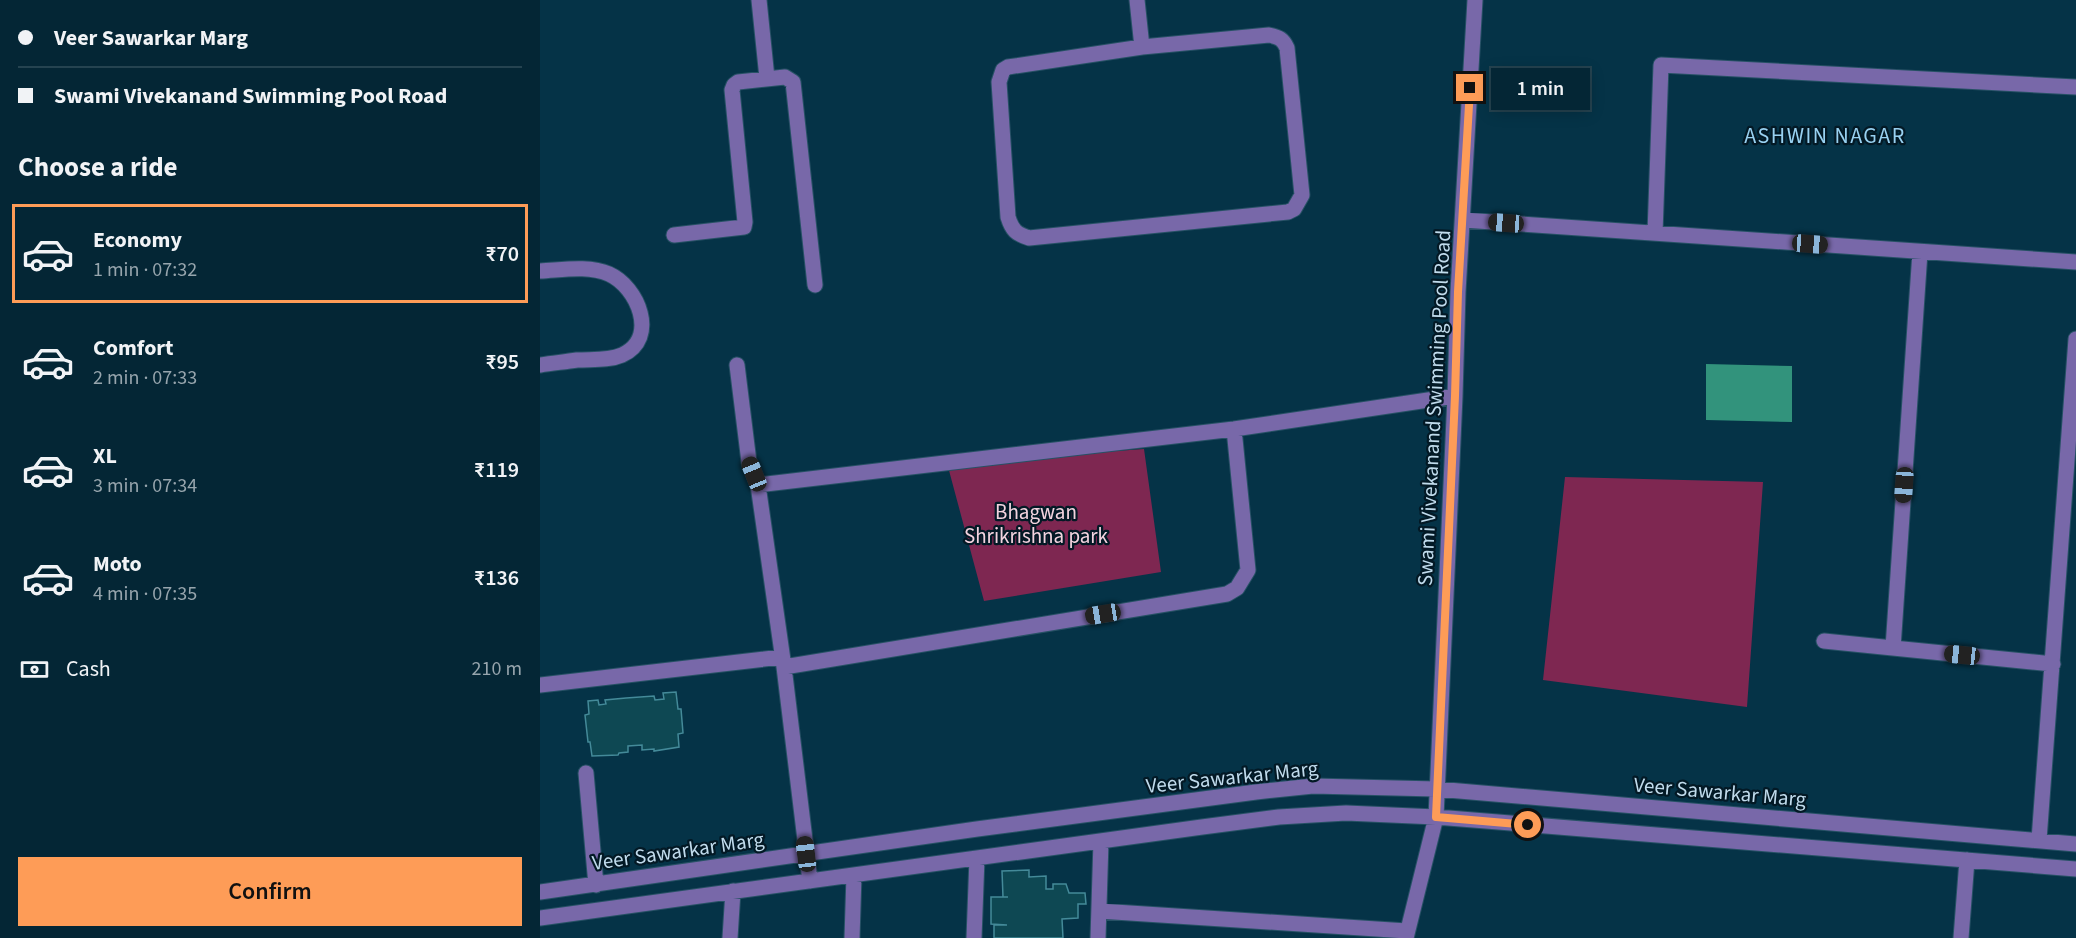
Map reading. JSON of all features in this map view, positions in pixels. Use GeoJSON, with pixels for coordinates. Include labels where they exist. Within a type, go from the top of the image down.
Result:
{"type":"FeatureCollection","features":[{"type":"Feature","properties":{"kind":"street"},"geometry":{"type":"LineString","coordinates":[[759,0],[766,78]]}},
{"type":"Feature","properties":{"kind":"street"},"geometry":{"type":"LineString","coordinates":[[1137,0],[1142,47]]}},
{"type":"Feature","properties":{"kind":"street","name":"Swami Vivekanand Swimming Pool Road"},"geometry":{"type":"LineString","coordinates":[[1407,934],[1436,817],[1458,292],[1475,0]]}},
{"type":"Feature","properties":{"kind":"street"},"geometry":{"type":"LineString","coordinates":[[1269,35],[1277,36],[1284,41],[1287,48],[1302,195],[1298,205],[1294,210],[1288,212],[1029,238],[1020,235],[1012,229],[1008,217],[999,82],[1003,70],[1008,67],[1142,47],[1269,35]]}},
{"type":"Feature","properties":{"kind":"street"},"geometry":{"type":"LineString","coordinates":[[1655,233],[1660,65],[2076,87]]}},
{"type":"Feature","properties":{"kind":"street"},"geometry":{"type":"LineString","coordinates":[[674,236],[744,227],[732,90],[738,82],[785,77],[792,82],[815,285]]}},
{"type":"Feature","properties":{"kind":"street"},"geometry":{"type":"LineString","coordinates":[[1463,220],[2076,262]]}},
{"type":"Feature","properties":{"kind":"street"},"geometry":{"type":"LineString","coordinates":[[1893,648],[1920,252]]}},
{"type":"Feature","properties":{"kind":"street"},"geometry":{"type":"LineString","coordinates":[[540,271],[585,268],[608,274],[622,282],[635,298],[641,310],[642,325],[639,340],[624,354],[603,359],[540,365]]}},
{"type":"Feature","properties":{"kind":"street"},"geometry":{"type":"LineString","coordinates":[[2039,840],[2076,339]]}},
{"type":"Feature","properties":{"kind":"street"},"geometry":{"type":"LineString","coordinates":[[737,365],[749,462],[758,485],[810,881]]}},
{"type":"Feature","properties":{"kind":"street"},"geometry":{"type":"LineString","coordinates":[[758,485],[1234,429],[1455,396]]}},
{"type":"Feature","properties":{"kind":"street"},"geometry":{"type":"LineString","coordinates":[[540,686],[783,662],[1227,594],[1237,588],[1248,570],[1234,429]]}},
{"type":"Feature","properties":{"kind":"street"},"geometry":{"type":"LineString","coordinates":[[1824,641],[2053,664]]}},
{"type":"Feature","properties":{"kind":"street"},"geometry":{"type":"LineString","coordinates":[[586,773],[597,885]]}},
{"type":"Feature","properties":{"kind":"street","name":"Veer Sawarkar Marg"},"geometry":{"type":"LineString","coordinates":[[540,892],[977,829],[1313,786],[1436,789],[2076,844]]}},
{"type":"Feature","properties":{"kind":"street"},"geometry":{"type":"LineString","coordinates":[[540,918],[1279,817],[1346,813],[1436,817],[2076,869]]}},
{"type":"Feature","properties":{"kind":"street"},"geometry":{"type":"LineString","coordinates":[[1098,938],[1101,841]]}},
{"type":"Feature","properties":{"kind":"street"},"geometry":{"type":"LineString","coordinates":[[974,938],[977,858]]}},
{"type":"Feature","properties":{"kind":"street"},"geometry":{"type":"LineString","coordinates":[[1961,938],[1967,860]]}},
{"type":"Feature","properties":{"kind":"street"},"geometry":{"type":"LineString","coordinates":[[852,938],[854,875]]}},
{"type":"Feature","properties":{"kind":"street"},"geometry":{"type":"LineString","coordinates":[[730,938],[733,891]]}},
{"type":"Feature","properties":{"kind":"street"},"geometry":{"type":"LineString","coordinates":[[1099,911],[1407,934]]}},
{"type":"Feature","properties":{"kind":"green space","name":"Bhagwan Shrikrishna park"},"geometry":{"type":"Polygon","coordinates":[[[1144,449],[1161,572],[984,601],[947,463],[1144,449]]]}},
{"type":"Feature","properties":{"kind":"green space"},"geometry":{"type":"Polygon","coordinates":[[[1565,477],[1763,482],[1747,707],[1543,680],[1565,477]]]}},
{"type":"Feature","properties":{"kind":"shaded area"},"geometry":{"type":"Polygon","coordinates":[[[1706,364],[1792,366],[1792,422],[1706,420],[1706,364]]]}},
{"type":"Feature","properties":{"kind":"building"},"geometry":{"type":"Polygon","coordinates":[[[676,692],[678,709],[681,709],[683,733],[678,734],[679,747],[654,751],[654,749],[642,750],[642,745],[628,746],[628,752],[618,755],[592,756],[585,715],[589,714],[588,701],[598,700],[599,705],[606,704],[605,700],[626,698],[654,696],[655,700],[664,699],[663,693],[676,692]]]}},
{"type":"Feature","properties":{"kind":"building"},"geometry":{"type":"Polygon","coordinates":[[[1029,870],[1029,877],[1046,876],[1046,889],[1053,889],[1053,884],[1066,884],[1069,893],[1085,893],[1086,904],[1078,904],[1078,918],[1062,919],[1063,938],[994,938],[994,925],[1007,925],[991,924],[991,897],[1003,897],[1002,871],[1029,870]]]}},
{"type":"Feature","properties":{"kind":"district","name":"ASHWIN NAGAR"},"geometry":{"type":"Point","coordinates":[1825,136]}},
{"type":"Feature","properties":{"kind":"route"},"geometry":{"type":"LineString","coordinates":[[1470,88],[1458,292],[1436,817],[1528,825]]}}]}
